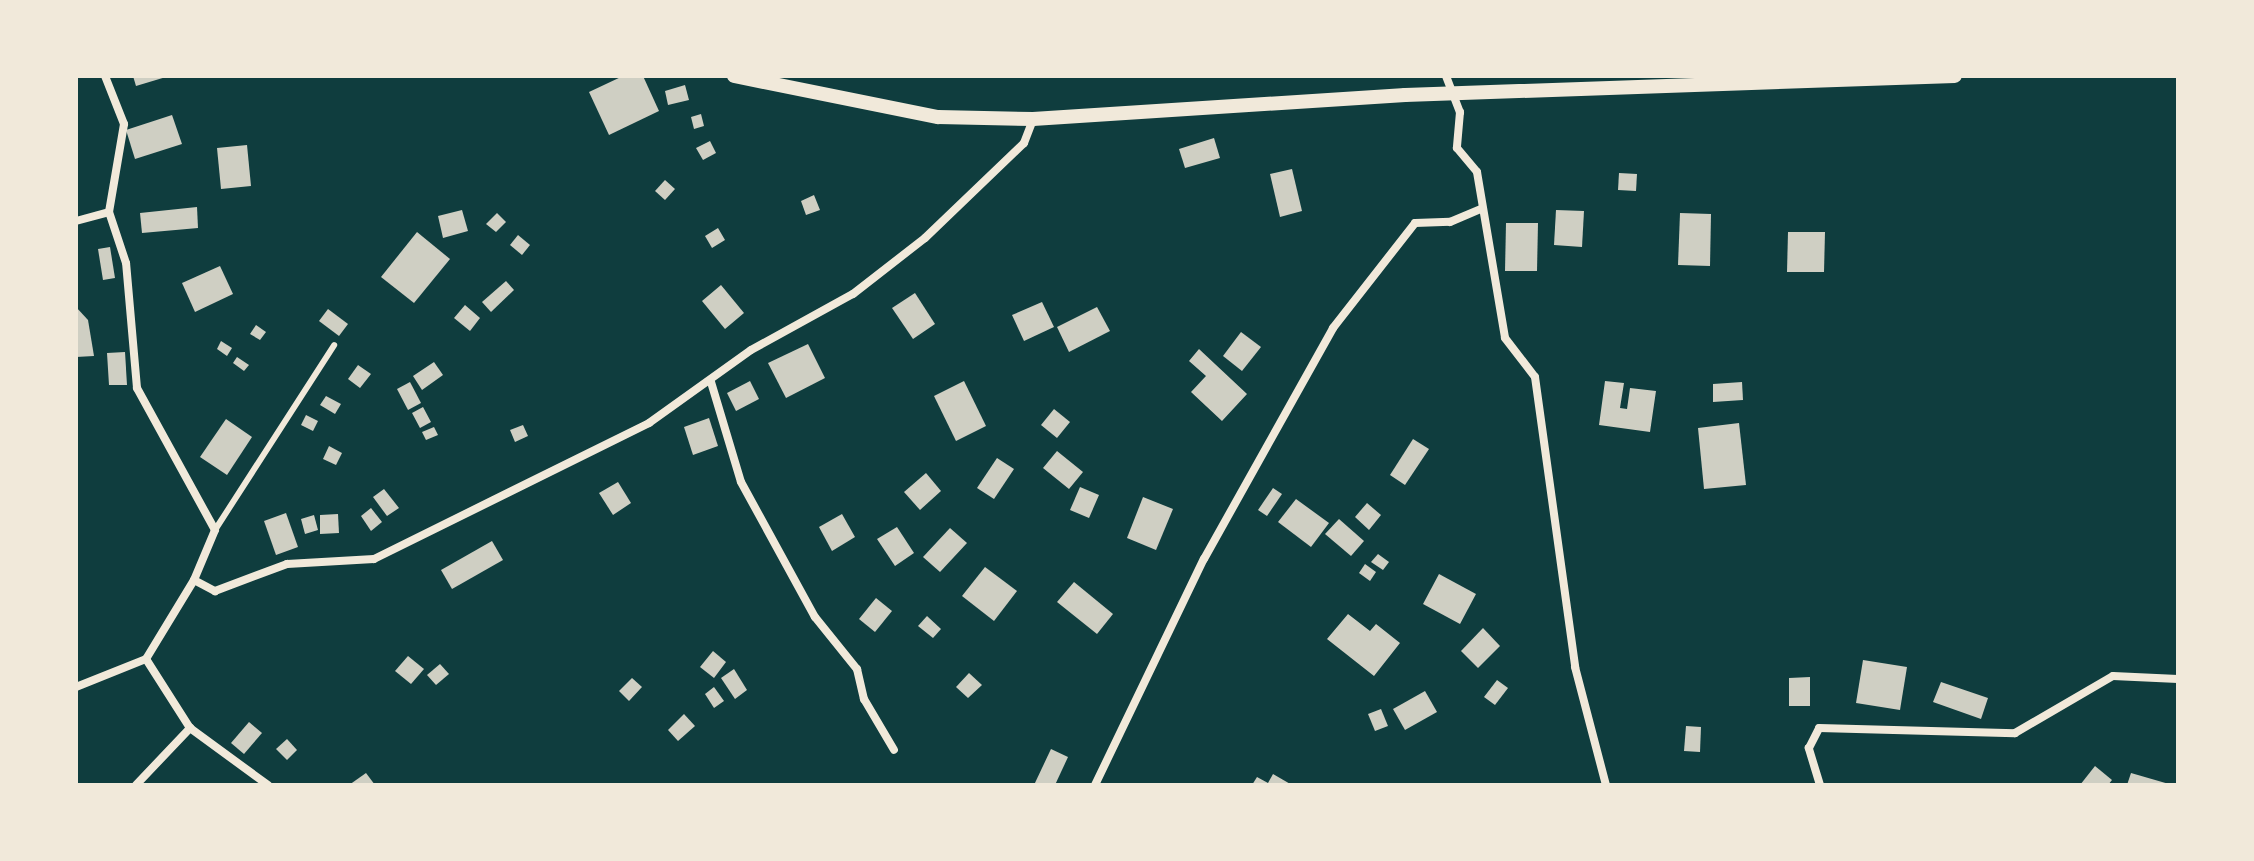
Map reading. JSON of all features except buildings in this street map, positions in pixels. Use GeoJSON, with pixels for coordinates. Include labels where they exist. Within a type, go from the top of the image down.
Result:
{"type":"FeatureCollection","features":[{"type":"Feature","properties":{"kind":"street"},"geometry":{"type":"LineString","coordinates":[[76,687],[100,673],[146,659],[194,580],[215,530],[137,388],[126,263],[109,212],[124,124],[105,76]]}},
{"type":"Feature","properties":{"kind":"street"},"geometry":{"type":"LineString","coordinates":[[734,76],[938,117],[1033,119],[1452,94],[1955,76]]}},
{"type":"Feature","properties":{"kind":"street"},"geometry":{"type":"LineString","coordinates":[[1446,76],[1460,112],[1457,148],[1477,172],[1480,209],[1505,338],[1535,377],[1575,667],[1606,785]]}},
{"type":"Feature","properties":{"kind":"street"},"geometry":{"type":"LineString","coordinates":[[194,580],[215,591],[287,564],[374,559],[649,423],[711,382],[751,350],[853,294],[925,238],[1024,143],[1033,119]]}},
{"type":"Feature","properties":{"kind":"street"},"geometry":{"type":"LineString","coordinates":[[1095,785],[1204,559],[1333,328],[1415,223],[1450,222],[1480,209]]}},
{"type":"Feature","properties":{"kind":"street"},"geometry":{"type":"LineString","coordinates":[[76,221],[109,212]]}},
{"type":"Feature","properties":{"kind":"street"},"geometry":{"type":"LineString","coordinates":[[711,382],[741,482],[815,617],[857,669],[864,699],[894,750]]}},
{"type":"Feature","properties":{"kind":"street"},"geometry":{"type":"LineString","coordinates":[[146,659],[190,728],[268,785]]}},
{"type":"Feature","properties":{"kind":"street"},"geometry":{"type":"LineString","coordinates":[[1820,785],[1809,748],[1819,728],[2015,733],[2113,676],[2178,679]]}},
{"type":"Feature","properties":{"kind":"street"},"geometry":{"type":"LineString","coordinates":[[136,785],[190,728]]}},
{"type":"Feature","properties":{"kind":"lane"},"geometry":{"type":"LineString","coordinates":[[215,530],[334,345]]}}]}
